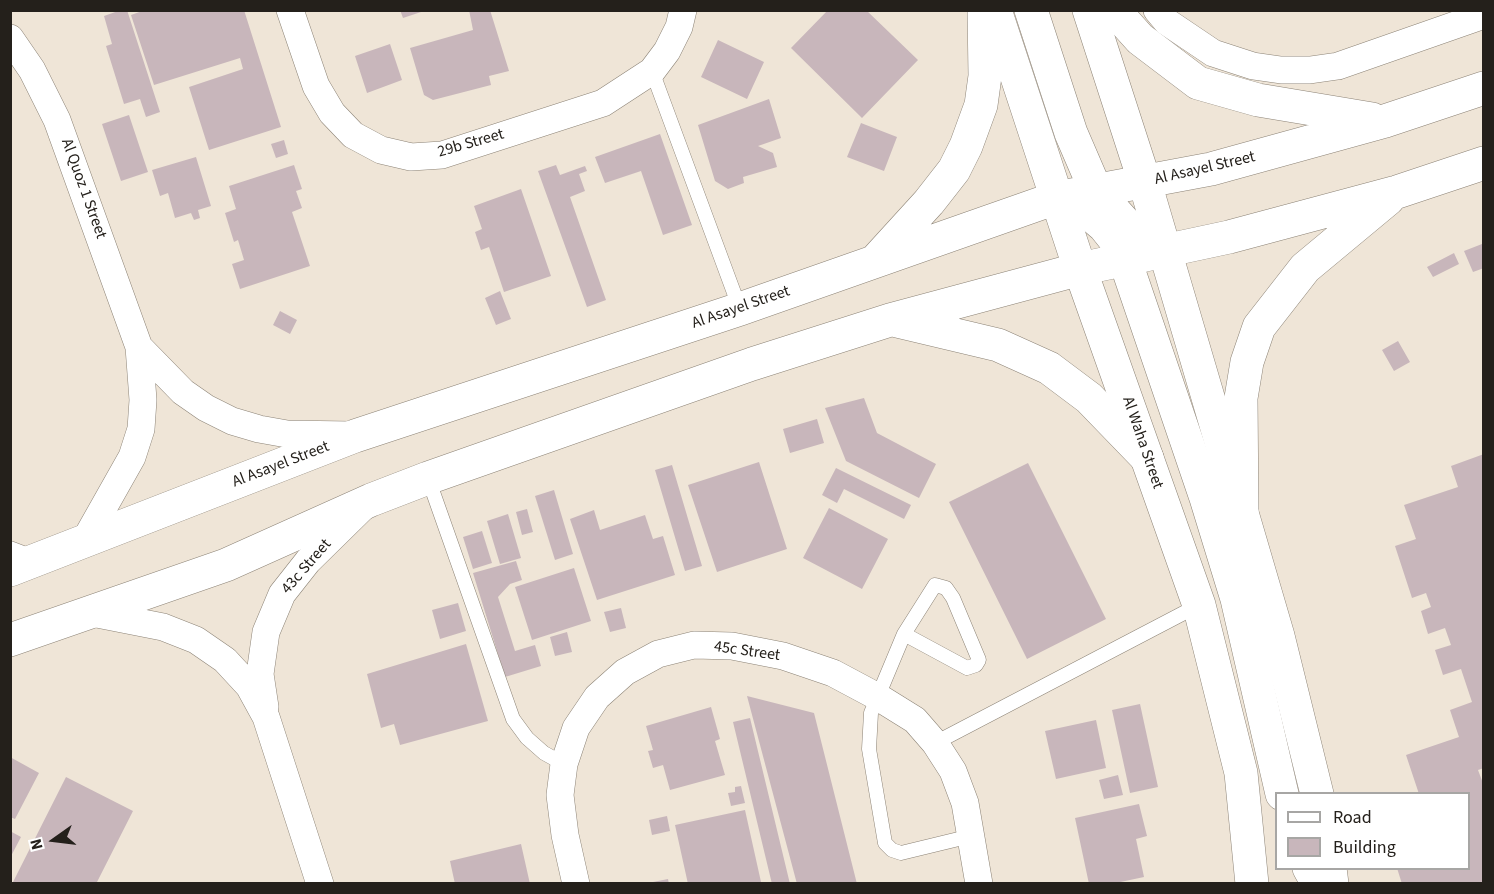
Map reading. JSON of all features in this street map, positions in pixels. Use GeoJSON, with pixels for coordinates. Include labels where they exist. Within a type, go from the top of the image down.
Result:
{"type":"FeatureCollection","features":[{"type":"Feature","properties":{"kind":"main road"},"geometry":{"type":"LineString","coordinates":[[873,263],[929,202],[954,170],[966,146],[981,105],[986,76],[984,10]]}},
{"type":"Feature","properties":{"kind":"main road","name":"Al Waha Street"},"geometry":{"type":"LineString","coordinates":[[995,10],[1080,269],[1199,605],[1241,773],[1252,884]]}},
{"type":"Feature","properties":{"kind":"main road"},"geometry":{"type":"LineString","coordinates":[[1031,10],[1075,142],[1096,191],[1125,223],[1166,253]]}},
{"type":"Feature","properties":{"kind":"main road"},"geometry":{"type":"LineString","coordinates":[[1089,10],[1145,183],[1278,636],[1317,792]]}},
{"type":"Feature","properties":{"kind":"main road"},"geometry":{"type":"LineString","coordinates":[[1114,10],[1140,39],[1198,83],[1258,100],[1385,121]]}},
{"type":"Feature","properties":{"kind":"main road","name":"Al Asayel Street"},"geometry":{"type":"LineString","coordinates":[[20,559],[84,542],[355,435],[740,309],[1056,198],[1211,169],[1385,121],[1484,88]]}},
{"type":"Feature","properties":{"kind":"main road"},"geometry":{"type":"LineString","coordinates":[[10,640],[226,565],[371,500],[428,478],[752,364],[890,320],[1080,269],[1166,253],[1397,192],[1484,163]]}},
{"type":"Feature","properties":{"kind":"main road"},"geometry":{"type":"LineString","coordinates":[[1242,513],[1241,398],[1247,362],[1259,327],[1305,268],[1397,192]]}},
{"type":"Feature","properties":{"kind":"main road"},"geometry":{"type":"LineString","coordinates":[[1056,198],[1090,214],[1104,226],[1116,241],[1125,260],[1203,488],[1237,599],[1282,792]]}},
{"type":"Feature","properties":{"kind":"main road"},"geometry":{"type":"LineString","coordinates":[[890,320],[998,345],[1049,368],[1097,405],[1147,458]]}},
{"type":"Feature","properties":{"kind":"main road"},"geometry":{"type":"LineString","coordinates":[[1310,870],[1318,884]]}},
{"type":"Feature","properties":{"kind":"street","name":"29b Street"},"geometry":{"type":"LineString","coordinates":[[290,10],[316,86],[332,113],[353,135],[381,150],[411,157],[442,155],[603,103],[652,71],[667,51],[679,27],[683,10]]}},
{"type":"Feature","properties":{"kind":"street"},"geometry":{"type":"LineString","coordinates":[[1157,10],[1167,22],[1212,53],[1253,66],[1291,70],[1338,66],[1484,15]]}},
{"type":"Feature","properties":{"kind":"street","name":"Al Quoz 1 Street"},"geometry":{"type":"LineString","coordinates":[[10,38],[32,70],[57,120],[139,347],[143,400],[141,429],[132,457],[84,542]]}},
{"type":"Feature","properties":{"kind":"street","name":"Al Quoz 1 Street"},"geometry":{"type":"LineString","coordinates":[[139,347],[183,392],[206,408],[232,421],[287,434],[355,435]]}},
{"type":"Feature","properties":{"kind":"street","name":"43c Street"},"geometry":{"type":"LineString","coordinates":[[320,884],[266,717],[260,674],[266,632],[282,594],[308,561],[371,500]]}},
{"type":"Feature","properties":{"kind":"street","name":"43c Street"},"geometry":{"type":"LineString","coordinates":[[92,613],[163,627],[196,640],[233,669],[249,686],[266,717]]}},
{"type":"Feature","properties":{"kind":"street","name":"45c Street"},"geometry":{"type":"LineString","coordinates":[[576,884],[565,836],[561,805],[564,764],[576,728],[604,691],[624,672],[658,654],[694,645],[732,646],[783,656],[833,673],[915,720],[935,743],[953,771],[965,803],[979,884]]}},
{"type":"Feature","properties":{"kind":"lane"},"geometry":{"type":"LineString","coordinates":[[652,71],[740,309]]}},
{"type":"Feature","properties":{"kind":"lane"},"geometry":{"type":"LineString","coordinates":[[428,478],[513,719],[527,738],[544,753],[564,764]]}},
{"type":"Feature","properties":{"kind":"lane"},"geometry":{"type":"LineString","coordinates":[[904,634],[967,668],[976,665],[979,660],[956,604],[942,586],[932,588],[904,634],[878,697],[868,731],[869,750],[885,843],[892,850],[901,853],[971,836]]}},
{"type":"Feature","properties":{"kind":"lane"},"geometry":{"type":"LineString","coordinates":[[935,743],[1199,605]]}},
{"type":"Feature","properties":{"kind":"building"},"geometry":{"type":"Polygon","coordinates":[[[127,10],[160,112],[146,117],[140,99],[124,104],[106,46],[112,44],[104,16],[127,10]]]}},
{"type":"Feature","properties":{"kind":"building"},"geometry":{"type":"Polygon","coordinates":[[[145,10],[244,10],[281,127],[209,150],[189,87],[243,69],[240,58],[154,85],[131,15],[145,10]]]}},
{"type":"Feature","properties":{"kind":"building"},"geometry":{"type":"Polygon","coordinates":[[[400,10],[424,10],[424,11],[403,18],[400,10]]]}},
{"type":"Feature","properties":{"kind":"building"},"geometry":{"type":"Polygon","coordinates":[[[469,10],[490,10],[509,71],[489,76],[491,85],[433,100],[424,95],[410,48],[473,30],[469,10]]]}},
{"type":"Feature","properties":{"kind":"building"},"geometry":{"type":"Polygon","coordinates":[[[828,10],[866,10],[918,60],[862,118],[791,48],[828,10]]]}},
{"type":"Feature","properties":{"kind":"building"},"geometry":{"type":"Polygon","coordinates":[[[718,40],[764,62],[747,99],[701,77],[718,40]]]}},
{"type":"Feature","properties":{"kind":"building"},"geometry":{"type":"Polygon","coordinates":[[[390,44],[402,80],[367,93],[355,56],[390,44]]]}},
{"type":"Feature","properties":{"kind":"building"},"geometry":{"type":"Polygon","coordinates":[[[769,99],[781,138],[758,146],[773,153],[777,167],[743,177],[744,183],[728,189],[715,181],[698,125],[769,99]]]}},
{"type":"Feature","properties":{"kind":"building"},"geometry":{"type":"Polygon","coordinates":[[[129,115],[148,172],[121,181],[102,124],[129,115]]]}},
{"type":"Feature","properties":{"kind":"building"},"geometry":{"type":"Polygon","coordinates":[[[861,123],[897,137],[884,171],[847,157],[861,123]]]}},
{"type":"Feature","properties":{"kind":"building"},"geometry":{"type":"Polygon","coordinates":[[[660,134],[692,225],[663,235],[641,171],[605,183],[595,157],[660,134]]]}},
{"type":"Feature","properties":{"kind":"building"},"geometry":{"type":"Polygon","coordinates":[[[284,140],[288,154],[276,158],[271,144],[284,140]]]}},
{"type":"Feature","properties":{"kind":"building"},"geometry":{"type":"Polygon","coordinates":[[[196,157],[211,206],[198,210],[200,218],[194,220],[191,213],[175,218],[168,193],[160,196],[152,170],[196,157]]]}},
{"type":"Feature","properties":{"kind":"building"},"geometry":{"type":"Polygon","coordinates":[[[294,165],[302,189],[296,191],[302,208],[292,212],[310,266],[240,289],[232,264],[244,260],[238,240],[234,242],[225,213],[236,209],[229,186],[294,165]]]}},
{"type":"Feature","properties":{"kind":"building"},"geometry":{"type":"Polygon","coordinates":[[[556,165],[560,175],[585,166],[587,171],[579,174],[585,191],[570,197],[606,300],[587,307],[538,171],[556,165]]]}},
{"type":"Feature","properties":{"kind":"building"},"geometry":{"type":"Polygon","coordinates":[[[521,189],[551,276],[504,292],[489,247],[481,250],[475,232],[482,229],[474,206],[521,189]]]}},
{"type":"Feature","properties":{"kind":"building"},"geometry":{"type":"Polygon","coordinates":[[[1482,244],[1484,268],[1473,272],[1464,251],[1482,244]]]}},
{"type":"Feature","properties":{"kind":"building"},"geometry":{"type":"Polygon","coordinates":[[[1454,253],[1459,264],[1433,277],[1427,267],[1454,253]]]}},
{"type":"Feature","properties":{"kind":"building"},"geometry":{"type":"Polygon","coordinates":[[[500,291],[511,319],[496,325],[485,298],[500,291]]]}},
{"type":"Feature","properties":{"kind":"building"},"geometry":{"type":"Polygon","coordinates":[[[280,311],[297,320],[290,334],[273,325],[280,311]]]}},
{"type":"Feature","properties":{"kind":"building"},"geometry":{"type":"Polygon","coordinates":[[[1398,341],[1410,362],[1394,371],[1382,350],[1398,341]]]}},
{"type":"Feature","properties":{"kind":"building"},"geometry":{"type":"Polygon","coordinates":[[[864,398],[877,433],[936,464],[919,498],[846,461],[825,408],[864,398]]]}},
{"type":"Feature","properties":{"kind":"building"},"geometry":{"type":"Polygon","coordinates":[[[817,419],[824,443],[790,453],[783,429],[817,419]]]}},
{"type":"Feature","properties":{"kind":"building"},"geometry":{"type":"Polygon","coordinates":[[[1484,454],[1484,768],[1478,770],[1484,786],[1484,884],[1402,884],[1398,870],[1470,870],[1470,792],[1418,792],[1406,755],[1459,737],[1450,710],[1472,702],[1461,669],[1443,675],[1435,650],[1451,645],[1445,628],[1428,634],[1421,611],[1431,607],[1426,593],[1412,598],[1395,546],[1416,539],[1404,505],[1458,487],[1451,466],[1484,454]]]}},
{"type":"Feature","properties":{"kind":"building"},"geometry":{"type":"Polygon","coordinates":[[[759,462],[787,549],[717,572],[688,485],[759,462]]]}},
{"type":"Feature","properties":{"kind":"building"},"geometry":{"type":"Polygon","coordinates":[[[1028,463],[1106,619],[1027,659],[949,502],[1028,463]]]}},
{"type":"Feature","properties":{"kind":"building"},"geometry":{"type":"Polygon","coordinates":[[[672,465],[702,566],[685,571],[655,470],[672,465]]]}},
{"type":"Feature","properties":{"kind":"building"},"geometry":{"type":"Polygon","coordinates":[[[836,468],[911,505],[904,519],[844,489],[837,503],[822,495],[836,468]]]}},
{"type":"Feature","properties":{"kind":"building"},"geometry":{"type":"Polygon","coordinates":[[[554,490],[573,554],[555,560],[535,496],[554,490]]]}},
{"type":"Feature","properties":{"kind":"building"},"geometry":{"type":"Polygon","coordinates":[[[829,508],[888,539],[862,589],[803,558],[829,508]]]}},
{"type":"Feature","properties":{"kind":"building"},"geometry":{"type":"Polygon","coordinates":[[[527,509],[533,532],[522,535],[516,512],[527,509]]]}},
{"type":"Feature","properties":{"kind":"building"},"geometry":{"type":"Polygon","coordinates":[[[594,510],[600,530],[645,515],[653,539],[663,536],[675,575],[597,600],[570,519],[594,510]]]}},
{"type":"Feature","properties":{"kind":"building"},"geometry":{"type":"Polygon","coordinates":[[[508,514],[521,558],[500,564],[487,521],[508,514]]]}},
{"type":"Feature","properties":{"kind":"building"},"geometry":{"type":"Polygon","coordinates":[[[482,531],[492,563],[473,569],[463,537],[482,531]]]}},
{"type":"Feature","properties":{"kind":"building"},"geometry":{"type":"Polygon","coordinates":[[[516,561],[522,580],[510,584],[498,597],[515,651],[535,645],[541,666],[505,677],[473,573],[516,561]]]}},
{"type":"Feature","properties":{"kind":"building"},"geometry":{"type":"Polygon","coordinates":[[[574,568],[591,621],[532,640],[515,587],[574,568]]]}},
{"type":"Feature","properties":{"kind":"building"},"geometry":{"type":"Polygon","coordinates":[[[458,603],[466,631],[440,639],[432,610],[458,603]]]}},
{"type":"Feature","properties":{"kind":"building"},"geometry":{"type":"Polygon","coordinates":[[[621,608],[626,628],[610,632],[604,612],[621,608]]]}},
{"type":"Feature","properties":{"kind":"building"},"geometry":{"type":"Polygon","coordinates":[[[567,632],[572,652],[555,656],[550,637],[567,632]]]}},
{"type":"Feature","properties":{"kind":"building"},"geometry":{"type":"Polygon","coordinates":[[[466,644],[488,721],[400,745],[394,724],[381,728],[367,674],[466,644]]]}},
{"type":"Feature","properties":{"kind":"building"},"geometry":{"type":"Polygon","coordinates":[[[747,696],[814,713],[857,884],[797,884],[747,696]]]}},
{"type":"Feature","properties":{"kind":"building"},"geometry":{"type":"Polygon","coordinates":[[[1140,704],[1158,787],[1130,793],[1112,710],[1140,704]]]}},
{"type":"Feature","properties":{"kind":"building"},"geometry":{"type":"Polygon","coordinates":[[[711,707],[720,739],[715,741],[725,775],[670,790],[663,765],[653,768],[648,751],[653,750],[646,726],[711,707]]]}},
{"type":"Feature","properties":{"kind":"building"},"geometry":{"type":"Polygon","coordinates":[[[750,718],[790,884],[772,884],[733,722],[750,718]]]}},
{"type":"Feature","properties":{"kind":"building"},"geometry":{"type":"Polygon","coordinates":[[[1096,720],[1106,768],[1056,779],[1045,731],[1096,720]]]}},
{"type":"Feature","properties":{"kind":"building"},"geometry":{"type":"Polygon","coordinates":[[[10,757],[39,773],[15,819],[10,817],[10,757]]]}},
{"type":"Feature","properties":{"kind":"building"},"geometry":{"type":"Polygon","coordinates":[[[1118,775],[1123,795],[1104,799],[1099,780],[1118,775]]]}},
{"type":"Feature","properties":{"kind":"building"},"geometry":{"type":"Polygon","coordinates":[[[66,777],[133,811],[96,884],[12,884],[66,777]]]}},
{"type":"Feature","properties":{"kind":"building"},"geometry":{"type":"Polygon","coordinates":[[[741,786],[745,803],[731,806],[728,793],[735,792],[735,787],[741,786]]]}},
{"type":"Feature","properties":{"kind":"building"},"geometry":{"type":"Polygon","coordinates":[[[1139,804],[1147,836],[1136,839],[1144,877],[1111,884],[1089,884],[1075,818],[1139,804]]]}},
{"type":"Feature","properties":{"kind":"building"},"geometry":{"type":"Polygon","coordinates":[[[745,810],[761,882],[688,884],[675,825],[745,810]]]}},
{"type":"Feature","properties":{"kind":"building"},"geometry":{"type":"Polygon","coordinates":[[[667,816],[670,831],[652,835],[649,820],[667,816]]]}},
{"type":"Feature","properties":{"kind":"building"},"geometry":{"type":"Polygon","coordinates":[[[10,831],[21,837],[10,858],[10,831]]]}},
{"type":"Feature","properties":{"kind":"building"},"geometry":{"type":"Polygon","coordinates":[[[521,844],[530,884],[455,884],[450,861],[521,844]]]}},
{"type":"Feature","properties":{"kind":"building"},"geometry":{"type":"Polygon","coordinates":[[[668,879],[669,884],[654,884],[653,882],[668,879]]]}}]}
